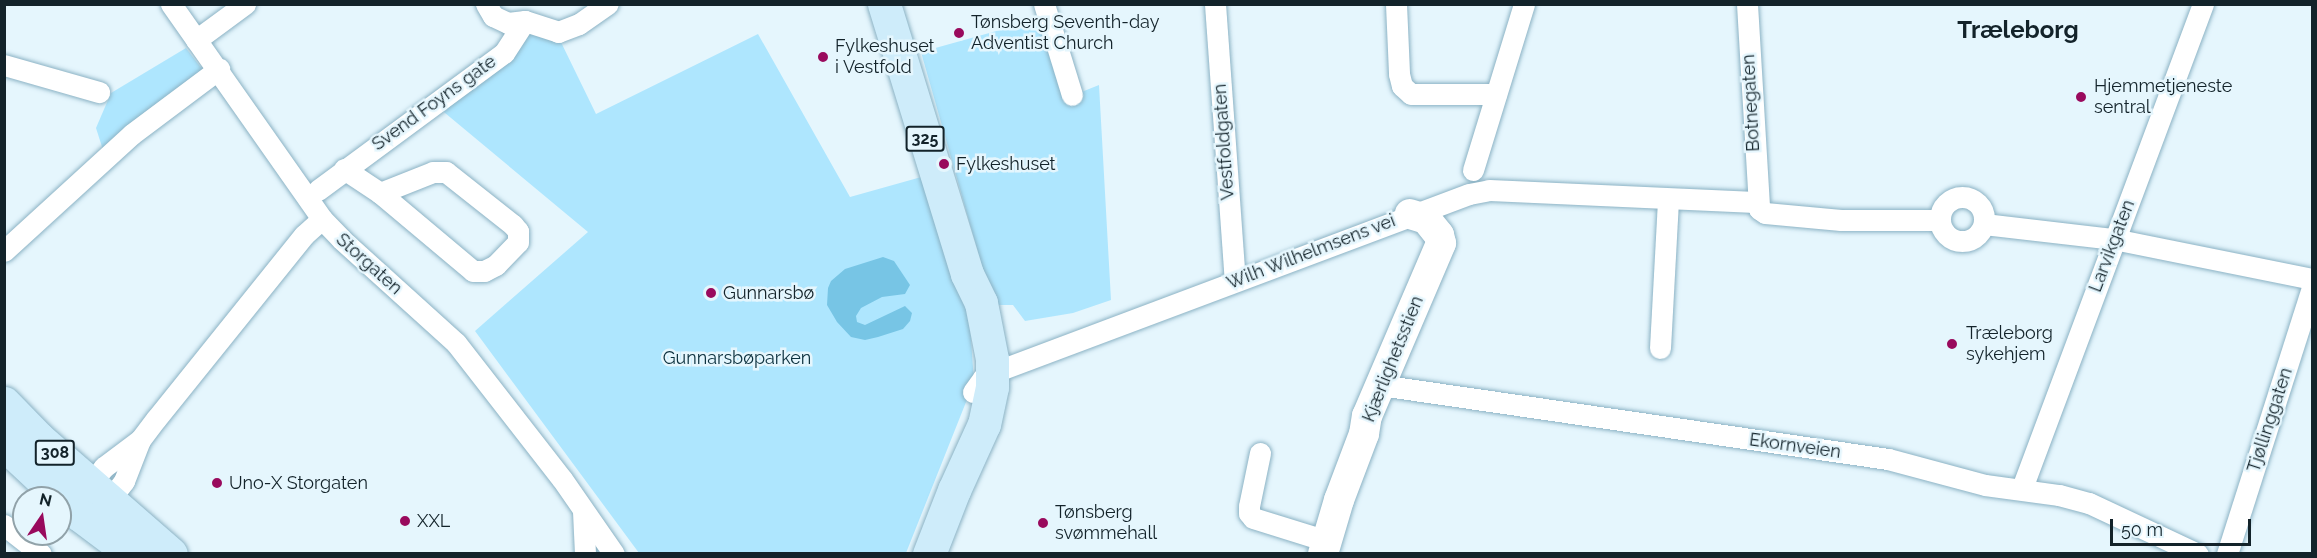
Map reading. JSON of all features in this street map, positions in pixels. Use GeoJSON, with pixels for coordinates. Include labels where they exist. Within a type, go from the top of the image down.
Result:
{"type":"FeatureCollection","features":[{"type":"Feature","properties":{"kind":"main road","name":"325"},"geometry":{"type":"LineString","coordinates":[[884,4],[967,274],[984,314],[984,423],[929,554]]}},
{"type":"Feature","properties":{"kind":"main road","name":"308"},"geometry":{"type":"LineString","coordinates":[[4,403],[39,440],[101,491],[171,554]]}},
{"type":"Feature","properties":{"kind":"main road","name":"308"},"geometry":{"type":"LineString","coordinates":[[4,444],[80,515],[132,554]]}},
{"type":"Feature","properties":{"kind":"street","name":"Storgaten"},"geometry":{"type":"LineString","coordinates":[[171,4],[219,69],[322,219],[340,239],[456,343],[518,421],[614,554]]}},
{"type":"Feature","properties":{"kind":"street"},"geometry":{"type":"LineString","coordinates":[[196,40],[245,4]]}},
{"type":"Feature","properties":{"kind":"street"},"geometry":{"type":"LineString","coordinates":[[486,4],[493,16],[508,23],[526,13],[558,32],[579,24],[608,4]]}},
{"type":"Feature","properties":{"kind":"street"},"geometry":{"type":"LineString","coordinates":[[1044,4],[1072,95]]}},
{"type":"Feature","properties":{"kind":"street","name":"Vestfoldgaten"},"geometry":{"type":"LineString","coordinates":[[1215,4],[1235,280]]}},
{"type":"Feature","properties":{"kind":"street"},"geometry":{"type":"LineString","coordinates":[[1396,4],[1399,74],[1402,86],[1411,94],[1496,94]]}},
{"type":"Feature","properties":{"kind":"street"},"geometry":{"type":"LineString","coordinates":[[1473,170],[1524,4]]}},
{"type":"Feature","properties":{"kind":"street","name":"Botnegaten"},"geometry":{"type":"LineString","coordinates":[[1747,4],[1756,202]]}},
{"type":"Feature","properties":{"kind":"street","name":"Larvikgaten"},"geometry":{"type":"LineString","coordinates":[[2022,488],[2203,4]]}},
{"type":"Feature","properties":{"kind":"street","name":"Svend Foyns gate"},"geometry":{"type":"LineString","coordinates":[[318,190],[504,53],[526,13]]}},
{"type":"Feature","properties":{"kind":"street"},"geometry":{"type":"LineString","coordinates":[[4,65],[99,92]]}},
{"type":"Feature","properties":{"kind":"street"},"geometry":{"type":"LineString","coordinates":[[4,251],[132,134],[219,69]]}},
{"type":"Feature","properties":{"kind":"street"},"geometry":{"type":"LineString","coordinates":[[344,169],[380,193],[473,271],[484,272],[496,265],[511,251],[519,238],[513,225],[446,172],[433,172],[380,193]]}},
{"type":"Feature","properties":{"kind":"street","name":"Wilh Wilhelmsens vei"},"geometry":{"type":"LineString","coordinates":[[983,382],[1235,280],[1410,214],[1469,194],[1489,190],[1756,202],[1759,209],[1765,213],[1841,220],[1940,220]]}},
{"type":"Feature","properties":{"kind":"street"},"geometry":{"type":"LineString","coordinates":[[1959,197],[1970,198],[1979,204],[1984,214],[1984,224],[1979,234],[1971,240],[1960,241],[1950,238],[1942,230],[1940,220],[1942,209],[1949,201],[1959,197]]}},
{"type":"Feature","properties":{"kind":"street"},"geometry":{"type":"LineString","coordinates":[[1660,348],[1668,199]]}},
{"type":"Feature","properties":{"kind":"street","name":"Kjærlighetsstien"},"geometry":{"type":"LineString","coordinates":[[1325,547],[1339,500],[1364,434],[1367,416],[1441,243],[1439,235],[1426,219],[1410,214]]}},
{"type":"Feature","properties":{"kind":"street"},"geometry":{"type":"LineString","coordinates":[[80,515],[101,491],[124,481],[140,440],[304,235],[322,219]]}},
{"type":"Feature","properties":{"kind":"street"},"geometry":{"type":"LineString","coordinates":[[1984,224],[2114,239],[2313,279]]}},
{"type":"Feature","properties":{"kind":"street","name":"Tjøllinggaten"},"geometry":{"type":"LineString","coordinates":[[2227,554],[2313,287]]}},
{"type":"Feature","properties":{"kind":"street","name":"Ekornveien"},"geometry":{"type":"LineString","coordinates":[[1380,385],[1888,459],[1985,485],[2022,488],[2089,503],[2198,554]]}},
{"type":"Feature","properties":{"kind":"street"},"geometry":{"type":"LineString","coordinates":[[1260,453],[1249,513],[1253,518],[1325,547]]}},
{"type":"Feature","properties":{"kind":"street"},"geometry":{"type":"LineString","coordinates":[[583,510],[585,554]]}},
{"type":"Feature","properties":{"kind":"street"},"geometry":{"type":"LineString","coordinates":[[4,525],[41,554]]}},
{"type":"Feature","properties":{"kind":"green space"},"geometry":{"type":"Polygon","coordinates":[[[1040,19],[1069,97],[1099,85],[1111,300],[1073,313],[1025,321],[1013,305],[993,305],[921,52],[1040,19]]]}},
{"type":"Feature","properties":{"kind":"green space","name":"Gunnarsbøparken"},"geometry":{"type":"Polygon","coordinates":[[[527,24],[557,34],[596,114],[758,34],[850,197],[932,174],[969,312],[974,382],[906,553],[639,553],[475,331],[588,232],[439,108],[527,24]]]}},
{"type":"Feature","properties":{"kind":"green space"},"geometry":{"type":"Polygon","coordinates":[[[186,48],[205,73],[104,153],[96,128],[111,93],[186,48]]]}},
{"type":"Feature","properties":{"kind":"shaded area"},"geometry":{"type":"Polygon","coordinates":[[[883,257],[894,261],[910,285],[905,294],[882,297],[861,308],[856,316],[857,322],[865,325],[905,306],[912,313],[910,321],[903,329],[878,337],[865,340],[851,337],[837,322],[827,305],[828,288],[831,281],[845,269],[883,257]]]}},
{"type":"Feature","properties":{"kind":"place","name":"Tønsberg Seventh-day Adventist Church"},"geometry":{"type":"Point","coordinates":[959,33]}},
{"type":"Feature","properties":{"kind":"place","name":"Fylkeshuset i Vestfold"},"geometry":{"type":"Point","coordinates":[823,57]}},
{"type":"Feature","properties":{"kind":"place","name":"Hjemmetjeneste sentral"},"geometry":{"type":"Point","coordinates":[2081,97]}},
{"type":"Feature","properties":{"kind":"place","name":"Fylkeshuset"},"geometry":{"type":"Point","coordinates":[944,164]}},
{"type":"Feature","properties":{"kind":"place","name":"Gunnarsbø"},"geometry":{"type":"Point","coordinates":[711,293]}},
{"type":"Feature","properties":{"kind":"place","name":"Træleborg sykehjem"},"geometry":{"type":"Point","coordinates":[1952,344]}},
{"type":"Feature","properties":{"kind":"place","name":"Uno-X Storgaten"},"geometry":{"type":"Point","coordinates":[217,483]}},
{"type":"Feature","properties":{"kind":"place","name":"XXL"},"geometry":{"type":"Point","coordinates":[405,521]}},
{"type":"Feature","properties":{"kind":"place","name":"Tønsberg svømmehall"},"geometry":{"type":"Point","coordinates":[1043,523]}},
{"type":"Feature","properties":{"kind":"district","name":"Træleborg"},"geometry":{"type":"Point","coordinates":[2018,30]}}]}
